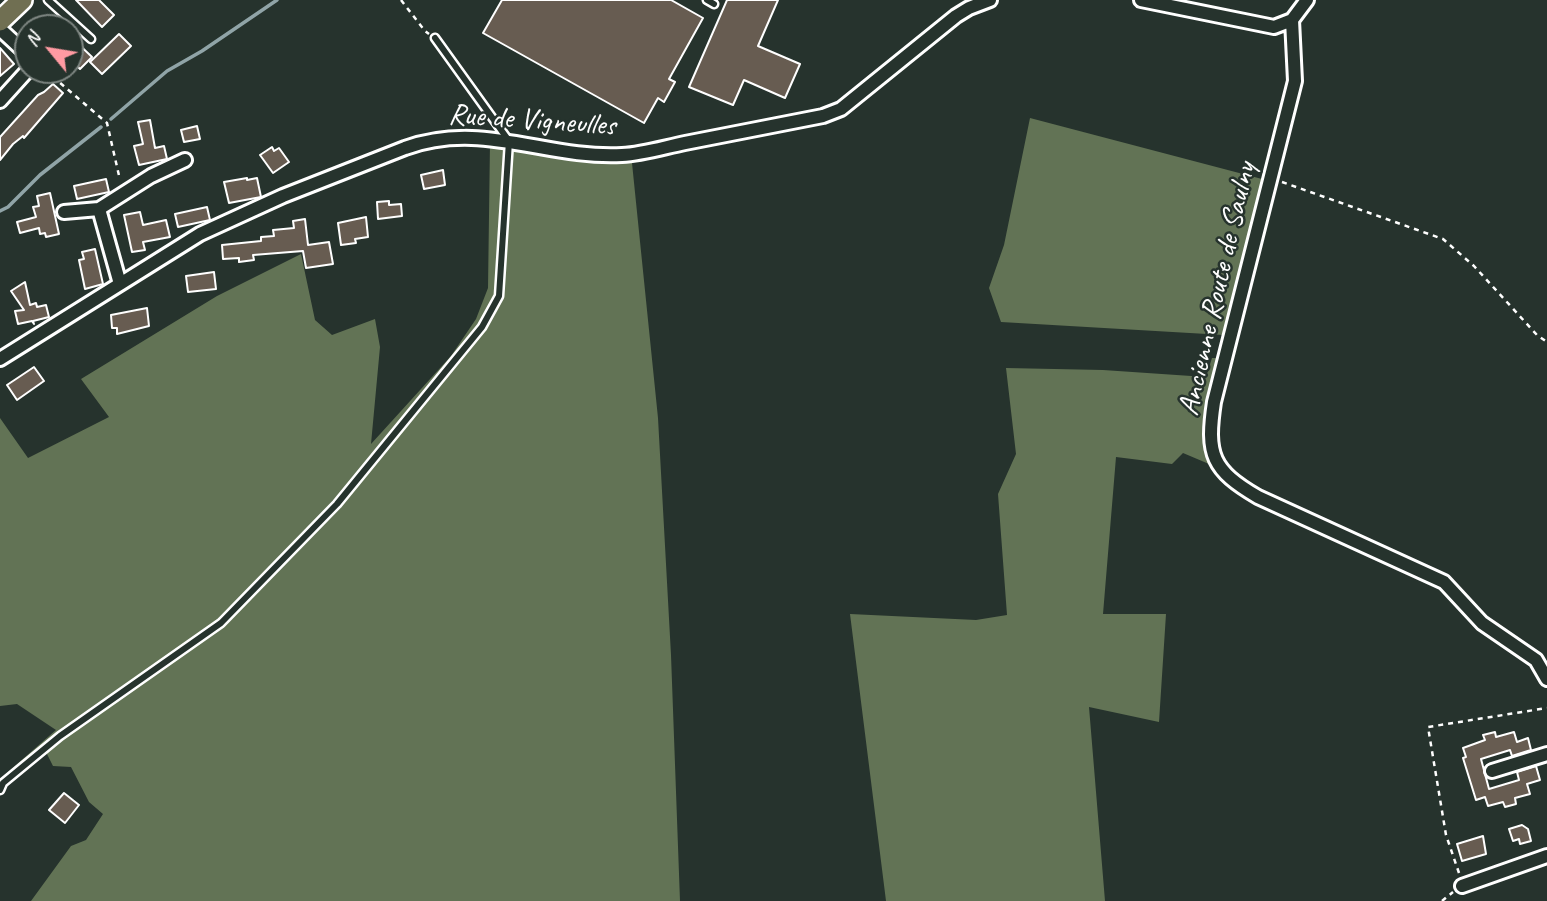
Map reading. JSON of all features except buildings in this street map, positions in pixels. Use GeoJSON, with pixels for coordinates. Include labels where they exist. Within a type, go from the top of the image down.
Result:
{"type":"FeatureCollection","features":[{"type":"Feature","properties":{"kind":"main road"},"geometry":{"type":"LineString","coordinates":[[0,21],[22,0]]}},
{"type":"Feature","properties":{"kind":"street","name":"Rue de Vigneulles"},"geometry":{"type":"LineString","coordinates":[[2,354],[200,234],[283,196],[412,145],[458,136],[509,141],[565,152],[623,155],[823,116],[841,109],[956,16],[990,0]]}},
{"type":"Feature","properties":{"kind":"street"},"geometry":{"type":"LineString","coordinates":[[1141,0],[1274,27],[1292,20],[1307,0]]}},
{"type":"Feature","properties":{"kind":"street","name":"Ancienne Route de Saulny"},"geometry":{"type":"LineString","coordinates":[[1292,20],[1294,81],[1210,426],[1212,449],[1218,467],[1231,482],[1258,497],[1444,582],[1482,623],[1536,660],[1547,679]]}},
{"type":"Feature","properties":{"kind":"street"},"geometry":{"type":"LineString","coordinates":[[0,29],[14,42]]}},
{"type":"Feature","properties":{"kind":"street"},"geometry":{"type":"LineString","coordinates":[[0,101],[15,84]]}},
{"type":"Feature","properties":{"kind":"street"},"geometry":{"type":"LineString","coordinates":[[64,212],[99,209],[150,176],[185,160]]}},
{"type":"Feature","properties":{"kind":"street"},"geometry":{"type":"LineString","coordinates":[[99,209],[120,284]]}},
{"type":"Feature","properties":{"kind":"street"},"geometry":{"type":"LineString","coordinates":[[1492,771],[1547,754]]}},
{"type":"Feature","properties":{"kind":"street"},"geometry":{"type":"LineString","coordinates":[[1462,886],[1547,856]]}},
{"type":"Feature","properties":{"kind":"lane"},"geometry":{"type":"LineString","coordinates":[[48,0],[90,39]]}},
{"type":"Feature","properties":{"kind":"lane"},"geometry":{"type":"LineString","coordinates":[[707,0],[714,4]]}},
{"type":"Feature","properties":{"kind":"lane"},"geometry":{"type":"LineString","coordinates":[[0,790],[3,783],[60,736],[221,622],[337,504],[482,327],[499,296],[509,141],[496,119],[435,38]]}},
{"type":"Feature","properties":{"kind":"path"},"geometry":{"type":"LineString","coordinates":[[401,0],[425,32],[435,38]]}},
{"type":"Feature","properties":{"kind":"path"},"geometry":{"type":"LineString","coordinates":[[61,84],[107,123],[123,193]]}},
{"type":"Feature","properties":{"kind":"path"},"geometry":{"type":"LineString","coordinates":[[1269,178],[1443,239],[1474,266],[1537,335],[1547,342]]}},
{"type":"Feature","properties":{"kind":"path"},"geometry":{"type":"LineString","coordinates":[[1462,886],[1446,835],[1429,727],[1547,708]]}},
{"type":"Feature","properties":{"kind":"green space"},"geometry":{"type":"Polygon","coordinates":[[[1030,118],[1262,179],[1224,335],[1001,322],[989,288],[1004,245],[1030,118]]]}},
{"type":"Feature","properties":{"kind":"green space"},"geometry":{"type":"Polygon","coordinates":[[[490,143],[632,163],[658,418],[671,655],[680,901],[31,901],[71,846],[86,840],[103,814],[89,802],[71,767],[53,766],[46,752],[2,793],[0,779],[56,730],[17,704],[0,706],[0,418],[28,458],[109,417],[81,379],[217,296],[301,254],[315,320],[332,335],[375,319],[380,347],[371,444],[451,356],[476,319],[488,288],[490,143]]]}},
{"type":"Feature","properties":{"kind":"green space"},"geometry":{"type":"Polygon","coordinates":[[[1212,358],[1220,358],[1208,424],[1209,464],[1183,453],[1172,464],[1116,457],[1103,614],[1166,614],[1159,722],[1089,707],[1105,901],[886,901],[850,614],[976,620],[1007,615],[998,494],[1016,454],[1006,368],[1103,370],[1206,377],[1212,358]]]}},
{"type":"Feature","properties":{"kind":"waterway"},"geometry":{"type":"LineString","coordinates":[[111,119],[167,71],[202,51],[277,0]]}},
{"type":"Feature","properties":{"kind":"waterway"},"geometry":{"type":"LineString","coordinates":[[0,211],[8,207],[40,175],[101,127]]}}]}
